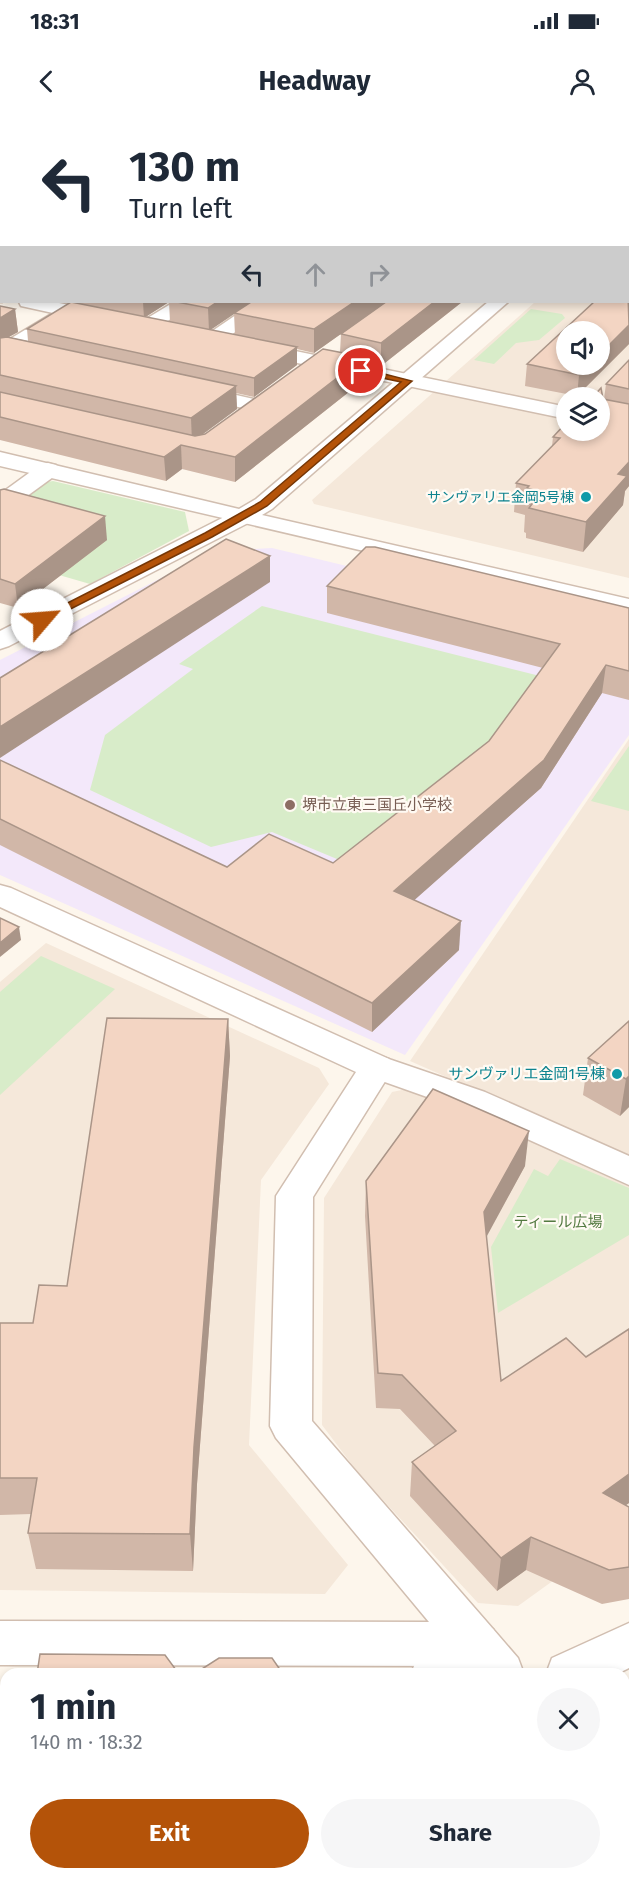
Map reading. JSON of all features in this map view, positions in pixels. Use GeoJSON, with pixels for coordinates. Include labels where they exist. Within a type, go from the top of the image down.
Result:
{"type":"FeatureCollection","features":[{"type":"Feature","properties":{"kind":"street"},"geometry":{"type":"LineString","coordinates":[[33,303],[169,331]]}},
{"type":"Feature","properties":{"kind":"street"},"geometry":{"type":"LineString","coordinates":[[148,326],[184,303]]}},
{"type":"Feature","properties":{"kind":"street"},"geometry":{"type":"LineString","coordinates":[[212,340],[266,303]]}},
{"type":"Feature","properties":{"kind":"street"},"geometry":{"type":"LineString","coordinates":[[0,641],[264,504],[498,303]]}},
{"type":"Feature","properties":{"kind":"street"},"geometry":{"type":"LineString","coordinates":[[3,352],[70,310]]}},
{"type":"Feature","properties":{"kind":"street"},"geometry":{"type":"LineString","coordinates":[[191,335],[556,411]]}},
{"type":"Feature","properties":{"kind":"street"},"geometry":{"type":"LineString","coordinates":[[242,419],[338,349]]}},
{"type":"Feature","properties":{"kind":"street"},"geometry":{"type":"LineString","coordinates":[[3,352],[28,355]]}},
{"type":"Feature","properties":{"kind":"street"},"geometry":{"type":"LineString","coordinates":[[167,386],[277,393]]}},
{"type":"Feature","properties":{"kind":"street"},"geometry":{"type":"LineString","coordinates":[[0,459],[629,606]]}},
{"type":"Feature","properties":{"kind":"street"},"geometry":{"type":"LineString","coordinates":[[0,505],[48,470]]}},
{"type":"Feature","properties":{"kind":"street"},"geometry":{"type":"LineString","coordinates":[[0,895],[377,1067],[421,1079],[629,1170]]}},
{"type":"Feature","properties":{"kind":"street"},"geometry":{"type":"LineString","coordinates":[[377,1067],[295,1196],[291,1426],[489,1659]]}},
{"type":"Feature","properties":{"kind":"street"},"geometry":{"type":"LineString","coordinates":[[0,1643],[489,1659]]}},
{"type":"Feature","properties":{"kind":"street"},"geometry":{"type":"LineString","coordinates":[[581,1668],[629,1645]]}},
{"type":"Feature","properties":{"kind":"street"},"geometry":{"type":"LineString","coordinates":[[456,1668],[489,1659]]}},
{"type":"Feature","properties":{"kind":"shaded area"},"geometry":{"type":"Polygon","coordinates":[[[534,303],[629,303],[629,578],[314,504],[312,500],[534,303]]]}},
{"type":"Feature","properties":{"kind":"shaded area","name":"堺市立東三国丘小学校"},"geometry":{"type":"Polygon","coordinates":[[[272,548],[629,634],[629,735],[405,1055],[0,875],[0,660],[214,551],[272,548]]]}},
{"type":"Feature","properties":{"kind":"shaded area"},"geometry":{"type":"Polygon","coordinates":[[[629,739],[629,1157],[410,1061],[629,739]]]}},
{"type":"Feature","properties":{"kind":"shaded area"},"geometry":{"type":"Polygon","coordinates":[[[46,943],[319,1068],[329,1084],[261,1180],[249,1445],[348,1565],[325,1594],[0,1590],[0,982],[46,943]]]}},
{"type":"Feature","properties":{"kind":"shaded area"},"geometry":{"type":"Polygon","coordinates":[[[412,1088],[629,1186],[629,1539],[604,1544],[518,1606],[478,1603],[359,1474],[322,1425],[324,1198],[392,1092],[412,1088]]]}},
{"type":"Feature","properties":{"kind":"green space"},"geometry":{"type":"Polygon","coordinates":[[[531,309],[562,314],[565,318],[556,321],[556,326],[539,340],[516,343],[494,364],[474,360],[531,309]]]}},
{"type":"Feature","properties":{"kind":"green space"},"geometry":{"type":"Polygon","coordinates":[[[53,481],[185,512],[189,531],[90,584],[59,575],[0,514],[42,483],[53,481]]]}},
{"type":"Feature","properties":{"kind":"green space"},"geometry":{"type":"Polygon","coordinates":[[[262,606],[552,679],[361,869],[272,832],[211,847],[90,790],[105,735],[193,669],[179,664],[262,606]]]}},
{"type":"Feature","properties":{"kind":"green space"},"geometry":{"type":"Polygon","coordinates":[[[629,746],[629,811],[591,801],[629,746]]]}},
{"type":"Feature","properties":{"kind":"green space"},"geometry":{"type":"Polygon","coordinates":[[[41,956],[115,989],[0,1095],[0,992],[41,956]]]}},
{"type":"Feature","properties":{"kind":"green space","name":"ティール広場"},"geometry":{"type":"Polygon","coordinates":[[[560,1159],[629,1188],[629,1235],[498,1313],[491,1247],[534,1169],[548,1176],[560,1159]]]}},
{"type":"Feature","properties":{"kind":"building"},"geometry":{"type":"Polygon","coordinates":[[[69,303],[76,303],[297,347],[254,378],[27,329],[69,303]]]}},
{"type":"Feature","properties":{"kind":"building"},"geometry":{"type":"Polygon","coordinates":[[[182,303],[216,303],[208,308],[182,303]]]}},
{"type":"Feature","properties":{"kind":"building"},"geometry":{"type":"Polygon","coordinates":[[[249,303],[353,303],[314,329],[234,313],[249,303]]]}},
{"type":"Feature","properties":{"kind":"building"},"geometry":{"type":"Polygon","coordinates":[[[385,303],[433,303],[381,343],[341,334],[385,303]]]}},
{"type":"Feature","properties":{"kind":"building"},"geometry":{"type":"Polygon","coordinates":[[[593,303],[628,303],[629,325],[610,344],[610,321],[573,321],[593,303]]]}},
{"type":"Feature","properties":{"kind":"building"},"geometry":{"type":"Polygon","coordinates":[[[0,306],[15,309],[0,318],[0,306]]]}},
{"type":"Feature","properties":{"kind":"building"},"geometry":{"type":"Polygon","coordinates":[[[7,337],[236,386],[191,418],[0,375],[0,338],[7,337]]]}},
{"type":"Feature","properties":{"kind":"building"},"geometry":{"type":"Polygon","coordinates":[[[556,337],[556,370],[527,364],[556,337]]]}},
{"type":"Feature","properties":{"kind":"building"},"geometry":{"type":"Polygon","coordinates":[[[323,349],[364,357],[235,457],[181,445],[164,457],[0,417],[0,392],[195,436],[205,434],[323,349]]]}},
{"type":"Feature","properties":{"kind":"building"},"geometry":{"type":"Polygon","coordinates":[[[629,360],[629,389],[606,384],[629,360]]]}},
{"type":"Feature","properties":{"kind":"building"},"geometry":{"type":"Polygon","coordinates":[[[610,400],[629,404],[629,462],[618,474],[627,476],[586,522],[529,508],[532,504],[526,503],[534,495],[530,494],[534,490],[527,488],[529,486],[516,483],[557,441],[610,441],[610,400]]]}},
{"type":"Feature","properties":{"kind":"building"},"geometry":{"type":"Polygon","coordinates":[[[4,489],[105,516],[15,584],[0,579],[0,490],[4,489]]]}},
{"type":"Feature","properties":{"kind":"building"},"geometry":{"type":"Polygon","coordinates":[[[226,539],[270,556],[0,727],[0,678],[226,539]]]}},
{"type":"Feature","properties":{"kind":"building"},"geometry":{"type":"Polygon","coordinates":[[[366,547],[375,547],[629,608],[629,671],[606,665],[544,760],[394,891],[461,921],[372,1003],[0,819],[0,760],[227,867],[269,834],[333,863],[489,741],[560,644],[327,586],[366,547]]]}},
{"type":"Feature","properties":{"kind":"building"},"geometry":{"type":"Polygon","coordinates":[[[0,918],[19,927],[0,943],[0,918]]]}},
{"type":"Feature","properties":{"kind":"building"},"geometry":{"type":"Polygon","coordinates":[[[107,1018],[228,1019],[194,1447],[190,1534],[28,1533],[37,1478],[0,1478],[0,1323],[33,1323],[39,1285],[67,1286],[107,1018]]]}},
{"type":"Feature","properties":{"kind":"building"},"geometry":{"type":"Polygon","coordinates":[[[629,1021],[629,1076],[626,1079],[588,1058],[629,1021]]]}},
{"type":"Feature","properties":{"kind":"building"},"geometry":{"type":"Polygon","coordinates":[[[433,1089],[529,1131],[484,1212],[501,1381],[566,1338],[586,1357],[629,1329],[629,1474],[603,1493],[629,1507],[629,1567],[609,1570],[531,1537],[501,1558],[412,1462],[456,1431],[402,1375],[378,1373],[366,1181],[433,1089]]]}},
{"type":"Feature","properties":{"kind":"building"},"geometry":{"type":"Polygon","coordinates":[[[40,1654],[165,1655],[175,1668],[38,1668],[40,1654]]]}},
{"type":"Feature","properties":{"kind":"building"},"geometry":{"type":"Polygon","coordinates":[[[219,1658],[272,1658],[279,1668],[203,1668],[219,1658]]]}},
{"type":"Feature","properties":{"kind":"place","name":"サンヴァリエ金岡5号棟"},"geometry":{"type":"Point","coordinates":[586,497]}},
{"type":"Feature","properties":{"kind":"place","name":"堺市立東三国丘小学校"},"geometry":{"type":"Point","coordinates":[290,805]}},
{"type":"Feature","properties":{"kind":"place","name":"サンヴァリエ金岡1号棟"},"geometry":{"type":"Point","coordinates":[617,1074]}},
{"type":"Feature","properties":{"kind":"route"},"geometry":{"type":"LineString","coordinates":[[42,620],[264,504],[408,381],[361,371]]}}]}
